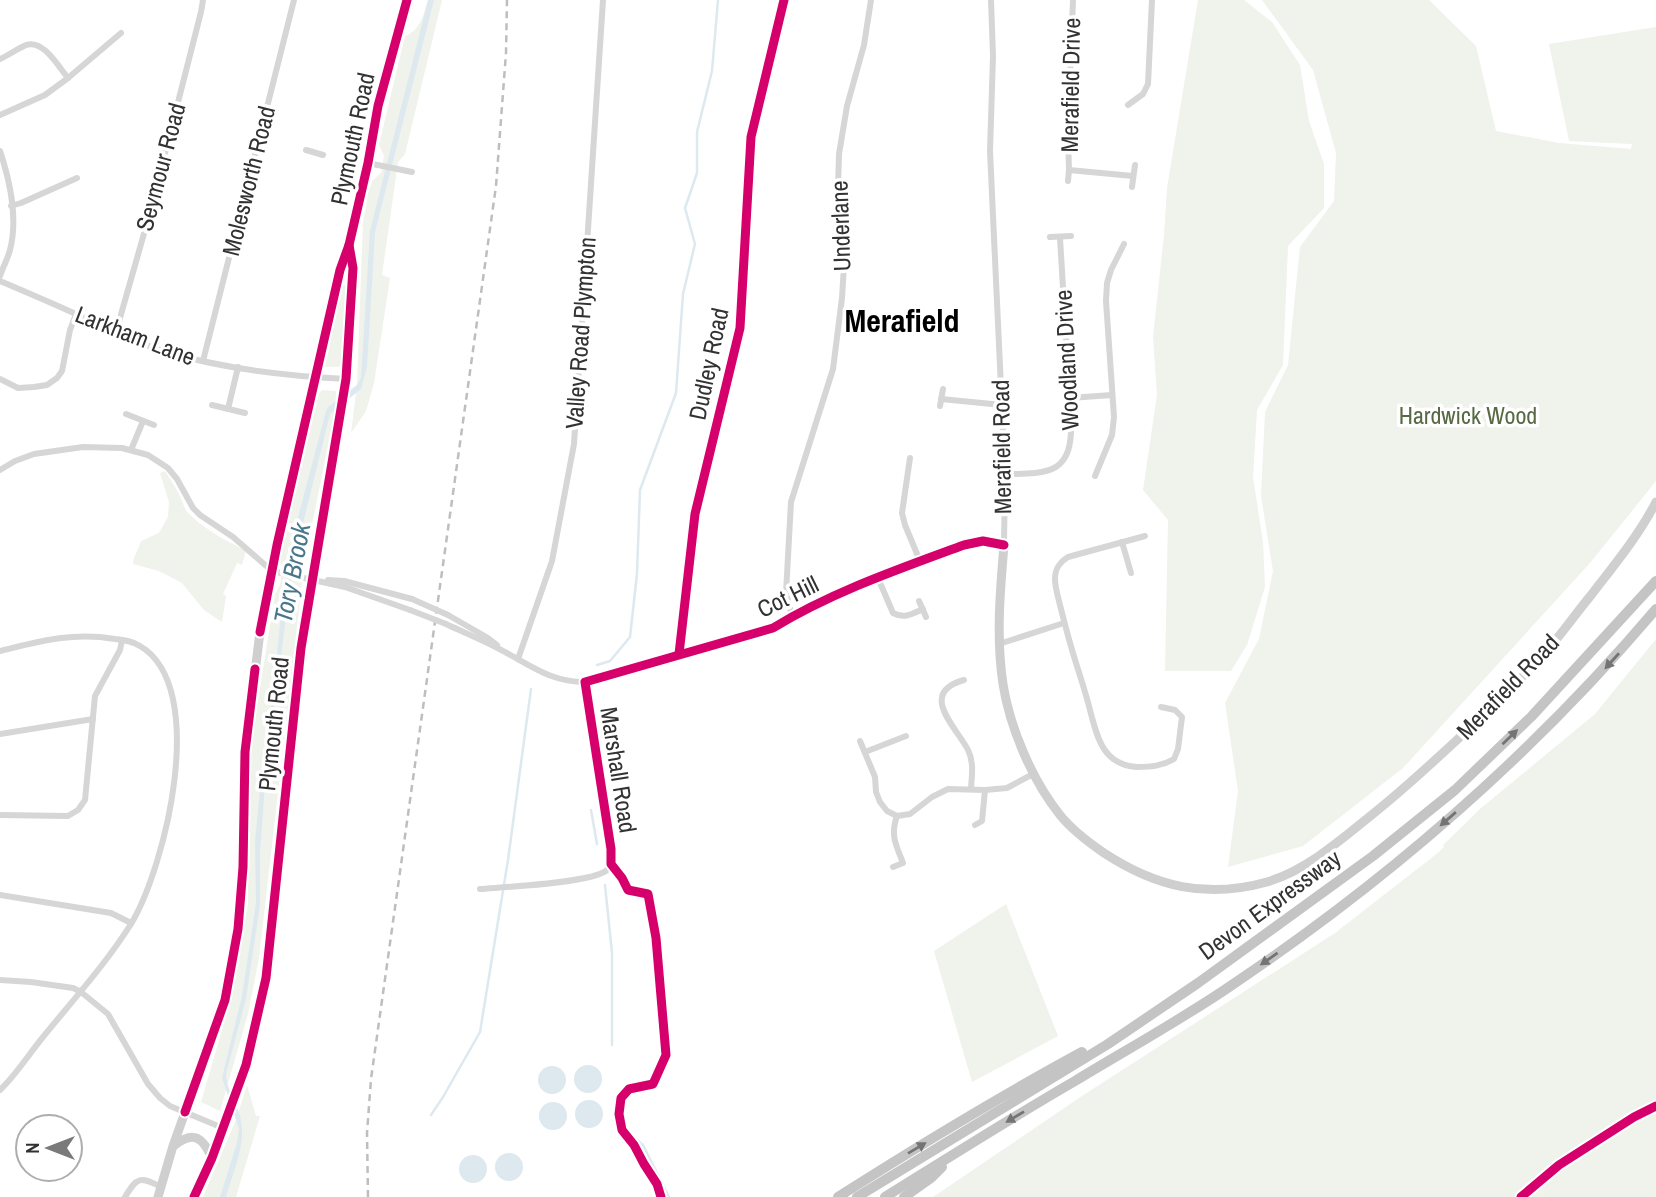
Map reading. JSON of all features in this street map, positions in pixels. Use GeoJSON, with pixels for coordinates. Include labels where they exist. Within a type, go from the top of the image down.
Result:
{"type":"FeatureCollection","features":[{"type":"Feature","properties":{"kind":"highway","name":"Devon Expressway"},"geometry":{"type":"LineString","coordinates":[[857,1197],[1108,1044],[1373,856],[1455,790],[1531,717],[1656,581]]}},
{"type":"Feature","properties":{"kind":"highway","name":"Devon Expressway"},"geometry":{"type":"LineString","coordinates":[[885,1197],[1229,987],[1384,874],[1542,734],[1614,659],[1656,609]]}},
{"type":"Feature","properties":{"kind":"highway"},"geometry":{"type":"LineString","coordinates":[[840,1197],[1046,1072],[1146,1018]]}},
{"type":"Feature","properties":{"kind":"highway"},"geometry":{"type":"LineString","coordinates":[[904,1197],[931,1178],[953,1154]]}},
{"type":"Feature","properties":{"kind":"highway"},"geometry":{"type":"LineString","coordinates":[[840,1197],[899,1171]]}},
{"type":"Feature","properties":{"kind":"main road","name":"Plymouth Road"},"geometry":{"type":"LineString","coordinates":[[160,1192],[173,1146],[225,1000],[238,929],[243,867],[245,752],[260,632],[340,270],[349,245],[368,163],[378,106],[407,0]]}},
{"type":"Feature","properties":{"kind":"main road","name":"Plymouth Road"},"geometry":{"type":"LineString","coordinates":[[194,1197],[212,1158],[246,1065],[266,978],[302,648],[346,379],[353,268],[349,245]]}},
{"type":"Feature","properties":{"kind":"main road","name":"Merafield Road"},"geometry":{"type":"LineString","coordinates":[[1004,545],[999,644],[1003,686],[1016,733],[1033,774],[1048,799],[1086,841],[1128,868],[1156,880],[1188,888],[1226,890],[1268,881],[1300,868],[1343,839],[1396,795],[1503,697],[1549,649],[1622,555],[1656,502]]}},
{"type":"Feature","properties":{"kind":"main road"},"geometry":{"type":"LineString","coordinates":[[173,1146],[183,1138],[199,1138],[212,1158]]}},
{"type":"Feature","properties":{"kind":"street","name":"Seymour Road"},"geometry":{"type":"LineString","coordinates":[[116,332],[149,216],[203,0]]}},
{"type":"Feature","properties":{"kind":"street","name":"Molesworth Road"},"geometry":{"type":"LineString","coordinates":[[203,362],[294,0]]}},
{"type":"Feature","properties":{"kind":"street","name":"Valley Road Plympton"},"geometry":{"type":"LineString","coordinates":[[518,659],[552,561],[574,444],[603,0]]}},
{"type":"Feature","properties":{"kind":"street","name":"Dudley Road"},"geometry":{"type":"LineString","coordinates":[[679,654],[695,514],[740,328],[751,137],[784,0]]}},
{"type":"Feature","properties":{"kind":"street","name":"Underlane"},"geometry":{"type":"LineString","coordinates":[[792,616],[786,593],[791,502],[833,369],[842,298],[846,232],[838,187],[839,154],[847,106],[864,45],[871,0]]}},
{"type":"Feature","properties":{"kind":"street","name":"Merafield Road"},"geometry":{"type":"LineString","coordinates":[[991,0],[993,57],[990,150],[1006,474],[1004,545]]}},
{"type":"Feature","properties":{"kind":"street","name":"Merafield Drive"},"geometry":{"type":"LineString","coordinates":[[1068,181],[1073,0]]}},
{"type":"Feature","properties":{"kind":"street"},"geometry":{"type":"LineString","coordinates":[[1128,105],[1143,94],[1148,84],[1153,0]]}},
{"type":"Feature","properties":{"kind":"street"},"geometry":{"type":"LineString","coordinates":[[0,115],[45,95],[121,33]]}},
{"type":"Feature","properties":{"kind":"street"},"geometry":{"type":"LineString","coordinates":[[0,59],[27,45],[35,44],[42,47],[68,78]]}},
{"type":"Feature","properties":{"kind":"street"},"geometry":{"type":"LineString","coordinates":[[306,150],[323,155]]}},
{"type":"Feature","properties":{"kind":"street"},"geometry":{"type":"LineString","coordinates":[[0,151],[9,183],[13,219],[11,243],[0,276]]}},
{"type":"Feature","properties":{"kind":"street"},"geometry":{"type":"LineString","coordinates":[[368,163],[412,172]]}},
{"type":"Feature","properties":{"kind":"street"},"geometry":{"type":"LineString","coordinates":[[1132,187],[1135,165]]}},
{"type":"Feature","properties":{"kind":"street","name":"Merafield Drive"},"geometry":{"type":"LineString","coordinates":[[1069,170],[1133,176]]}},
{"type":"Feature","properties":{"kind":"street"},"geometry":{"type":"LineString","coordinates":[[11,205],[76,178]]}},
{"type":"Feature","properties":{"kind":"street"},"geometry":{"type":"LineString","coordinates":[[1050,237],[1071,236]]}},
{"type":"Feature","properties":{"kind":"street","name":"Woodland Drive"},"geometry":{"type":"LineString","coordinates":[[1006,474],[1036,474],[1052,470],[1069,452],[1072,438],[1060,238]]}},
{"type":"Feature","properties":{"kind":"street"},"geometry":{"type":"LineString","coordinates":[[1095,476],[1112,435],[1114,417],[1107,283],[1124,244]]}},
{"type":"Feature","properties":{"kind":"street","name":"Larkham Lane"},"geometry":{"type":"LineString","coordinates":[[0,281],[164,352],[237,368],[346,379]]}},
{"type":"Feature","properties":{"kind":"street"},"geometry":{"type":"LineString","coordinates":[[0,379],[18,388],[47,385],[57,378],[62,372],[76,314]]}},
{"type":"Feature","properties":{"kind":"street"},"geometry":{"type":"LineString","coordinates":[[228,409],[237,368]]}},
{"type":"Feature","properties":{"kind":"street"},"geometry":{"type":"LineString","coordinates":[[943,389],[940,403],[1002,405]]}},
{"type":"Feature","properties":{"kind":"street"},"geometry":{"type":"LineString","coordinates":[[1070,398],[1112,395]]}},
{"type":"Feature","properties":{"kind":"street"},"geometry":{"type":"LineString","coordinates":[[212,405],[245,413]]}},
{"type":"Feature","properties":{"kind":"street"},"geometry":{"type":"LineString","coordinates":[[126,414],[155,425]]}},
{"type":"Feature","properties":{"kind":"street"},"geometry":{"type":"LineString","coordinates":[[131,450],[143,421]]}},
{"type":"Feature","properties":{"kind":"street"},"geometry":{"type":"LineString","coordinates":[[0,470],[34,454],[83,447],[111,446],[148,456],[168,468],[200,515],[233,537],[272,571]]}},
{"type":"Feature","properties":{"kind":"street"},"geometry":{"type":"LineString","coordinates":[[910,458],[902,513],[920,561]]}},
{"type":"Feature","properties":{"kind":"street"},"geometry":{"type":"LineString","coordinates":[[1145,536],[1068,557],[1060,562],[1055,570],[1054,580],[1094,729],[1101,746],[1112,758],[1127,766],[1163,765],[1174,759],[1182,717],[1175,710],[1161,707]]}},
{"type":"Feature","properties":{"kind":"street","name":"Cot Hill"},"geometry":{"type":"LineString","coordinates":[[272,571],[345,587],[410,610],[504,651],[554,678],[585,682],[773,628],[850,588],[964,545],[983,541],[1004,545]]}},
{"type":"Feature","properties":{"kind":"street"},"geometry":{"type":"LineString","coordinates":[[1122,542],[1131,573]]}},
{"type":"Feature","properties":{"kind":"street"},"geometry":{"type":"LineString","coordinates":[[878,578],[893,613],[900,617],[923,609]]}},
{"type":"Feature","properties":{"kind":"street","name":"Cot Hill"},"geometry":{"type":"LineString","coordinates":[[312,579],[344,581],[412,600],[449,615],[488,638],[504,651]]}},
{"type":"Feature","properties":{"kind":"street"},"geometry":{"type":"LineString","coordinates":[[919,601],[926,617]]}},
{"type":"Feature","properties":{"kind":"street"},"geometry":{"type":"LineString","coordinates":[[999,644],[1064,623]]}},
{"type":"Feature","properties":{"kind":"street"},"geometry":{"type":"LineString","coordinates":[[0,651],[71,636],[103,637],[139,645],[162,668],[170,683],[177,726],[174,779],[161,846],[144,898],[131,923],[81,992],[0,1090]]}},
{"type":"Feature","properties":{"kind":"street"},"geometry":{"type":"LineString","coordinates":[[0,815],[68,816],[78,810],[85,800],[95,696],[120,650],[122,640]]}},
{"type":"Feature","properties":{"kind":"street"},"geometry":{"type":"LineString","coordinates":[[964,680],[948,688],[943,698],[943,710],[968,750],[973,764],[971,788]]}},
{"type":"Feature","properties":{"kind":"street","name":"Marshall Road"},"geometry":{"type":"LineString","coordinates":[[480,888],[592,878],[606,872],[611,864],[611,849],[585,682]]}},
{"type":"Feature","properties":{"kind":"street"},"geometry":{"type":"LineString","coordinates":[[0,734],[93,719]]}},
{"type":"Feature","properties":{"kind":"street"},"geometry":{"type":"LineString","coordinates":[[865,752],[906,736]]}},
{"type":"Feature","properties":{"kind":"street"},"geometry":{"type":"LineString","coordinates":[[860,741],[875,777],[880,802],[887,811],[897,816],[910,814],[932,797],[948,789],[1007,788],[1033,774]]}},
{"type":"Feature","properties":{"kind":"street"},"geometry":{"type":"LineString","coordinates":[[975,825],[982,821],[985,790]]}},
{"type":"Feature","properties":{"kind":"street"},"geometry":{"type":"LineString","coordinates":[[893,867],[903,863],[893,836],[897,816]]}},
{"type":"Feature","properties":{"kind":"street"},"geometry":{"type":"LineString","coordinates":[[0,895],[111,913],[131,923]]}},
{"type":"Feature","properties":{"kind":"street"},"geometry":{"type":"LineString","coordinates":[[0,980],[73,988],[81,992],[108,1014],[148,1084],[160,1098],[223,1128]]}},
{"type":"Feature","properties":{"kind":"street"},"geometry":{"type":"LineString","coordinates":[[125,1197],[140,1179],[147,1180],[160,1192]]}},
{"type":"Feature","properties":{"kind":"green space"},"geometry":{"type":"Polygon","coordinates":[[[428,0],[442,0],[405,154],[398,162],[382,275],[390,278],[374,383],[366,411],[351,433],[357,385],[363,223],[368,194],[372,181],[381,173],[384,156],[379,145],[405,36],[418,26],[428,0]]]}},
{"type":"Feature","properties":{"kind":"green space"},"geometry":{"type":"Polygon","coordinates":[[[1198,0],[1244,0],[1272,22],[1300,65],[1309,121],[1324,164],[1324,208],[1288,246],[1283,365],[1257,410],[1253,477],[1263,542],[1265,587],[1247,645],[1231,671],[1165,671],[1168,520],[1143,490],[1157,395],[1153,337],[1167,188],[1198,0]]]}},
{"type":"Feature","properties":{"kind":"green space","name":"Hardwick Wood"},"geometry":{"type":"Polygon","coordinates":[[[1262,0],[1429,0],[1476,46],[1496,131],[1559,143],[1631,149],[1632,144],[1569,141],[1549,44],[1656,27],[1656,481],[1590,563],[1403,768],[1303,846],[1228,867],[1238,791],[1225,703],[1259,639],[1273,571],[1261,496],[1265,412],[1288,365],[1300,247],[1334,201],[1336,153],[1313,70],[1262,0]]]}},
{"type":"Feature","properties":{"kind":"green space"},"geometry":{"type":"Polygon","coordinates":[[[346,285],[342,365],[325,367],[342,286],[346,285]]]}},
{"type":"Feature","properties":{"kind":"green space"},"geometry":{"type":"Polygon","coordinates":[[[322,390],[336,391],[335,410],[304,565],[259,958],[248,1014],[220,1111],[201,1102],[229,1006],[248,904],[249,772],[252,738],[275,594],[280,585],[283,564],[279,563],[319,393],[322,390]]]}},
{"type":"Feature","properties":{"kind":"green space"},"geometry":{"type":"Polygon","coordinates":[[[165,471],[186,511],[218,536],[246,551],[242,565],[237,563],[223,594],[226,596],[222,622],[204,610],[182,583],[159,571],[133,564],[141,541],[159,533],[168,517],[169,502],[160,473],[165,471]]]}},
{"type":"Feature","properties":{"kind":"green space"},"geometry":{"type":"Polygon","coordinates":[[[1656,639],[1656,1197],[933,1197],[1082,1096],[1335,933],[1439,852],[1480,809],[1595,714],[1656,639]]]}},
{"type":"Feature","properties":{"kind":"green space"},"geometry":{"type":"Polygon","coordinates":[[[1006,904],[1058,1036],[972,1082],[934,951],[1006,904]]]}},
{"type":"Feature","properties":{"kind":"green space"},"geometry":{"type":"Polygon","coordinates":[[[247,1085],[256,1116],[260,1116],[236,1197],[203,1197],[236,1120],[247,1085]]]}},
{"type":"Feature","properties":{"kind":"shaded area"},"geometry":{"type":"Polygon","coordinates":[[[428,0],[434,0],[375,232],[367,367],[361,389],[330,414],[293,564],[266,771],[260,852],[260,905],[246,999],[226,1074],[240,1115],[242,1140],[226,1197],[220,1197],[239,1129],[222,1078],[242,996],[256,903],[255,841],[286,563],[326,411],[357,385],[361,378],[370,231],[428,0]]]}},
{"type":"Feature","properties":{"kind":"shaded area"},"geometry":{"type":"Polygon","coordinates":[[[588,1065],[598,1069],[602,1079],[598,1089],[588,1093],[578,1089],[574,1079],[578,1069],[588,1065]]]}},
{"type":"Feature","properties":{"kind":"shaded area"},"geometry":{"type":"Polygon","coordinates":[[[552,1066],[562,1070],[566,1080],[562,1090],[552,1094],[542,1090],[538,1080],[542,1070],[552,1066]]]}},
{"type":"Feature","properties":{"kind":"shaded area"},"geometry":{"type":"Polygon","coordinates":[[[589,1100],[599,1104],[603,1114],[599,1124],[589,1128],[579,1124],[575,1114],[579,1104],[589,1100]]]}},
{"type":"Feature","properties":{"kind":"shaded area"},"geometry":{"type":"Polygon","coordinates":[[[553,1102],[563,1106],[567,1116],[563,1126],[553,1130],[543,1126],[539,1116],[543,1106],[553,1102]]]}},
{"type":"Feature","properties":{"kind":"shaded area"},"geometry":{"type":"Polygon","coordinates":[[[509,1153],[519,1157],[523,1167],[519,1177],[509,1181],[499,1177],[495,1167],[499,1157],[509,1153]]]}},
{"type":"Feature","properties":{"kind":"shaded area"},"geometry":{"type":"Polygon","coordinates":[[[473,1155],[483,1159],[487,1169],[483,1179],[473,1183],[463,1179],[459,1169],[463,1159],[473,1155]]]}},
{"type":"Feature","properties":{"kind":"waterway"},"geometry":{"type":"LineString","coordinates":[[597,665],[610,661],[630,637],[637,574],[640,490],[676,393],[683,294],[695,244],[685,208],[697,173],[697,132],[712,71],[718,0]]}},
{"type":"Feature","properties":{"kind":"waterway"},"geometry":{"type":"LineString","coordinates":[[431,1115],[480,1032],[508,860],[531,689]]}},
{"type":"Feature","properties":{"kind":"waterway"},"geometry":{"type":"LineString","coordinates":[[591,810],[597,844]]}},
{"type":"Feature","properties":{"kind":"waterway"},"geometry":{"type":"LineString","coordinates":[[605,885],[612,953],[612,1045]]}},
{"type":"Feature","properties":{"kind":"waterway"},"geometry":{"type":"LineString","coordinates":[[626,1131],[643,1145],[669,1197]]}},
{"type":"Feature","properties":{"kind":"railway"},"geometry":{"type":"LineString","coordinates":[[368,1197],[367,1133],[371,1079],[496,186],[506,53],[507,0]]}},
{"type":"Feature","properties":{"kind":"cycle path"},"geometry":{"type":"LineString","coordinates":[[260,632],[277,545],[340,270],[349,245],[368,163],[378,106],[407,0]]}},
{"type":"Feature","properties":{"kind":"cycle path"},"geometry":{"type":"LineString","coordinates":[[679,654],[695,514],[740,328],[751,137],[784,0]]}},
{"type":"Feature","properties":{"kind":"cycle path"},"geometry":{"type":"LineString","coordinates":[[194,1197],[212,1158],[246,1065],[266,978],[301,648],[346,379],[353,268],[349,245]]}},
{"type":"Feature","properties":{"kind":"cycle path"},"geometry":{"type":"LineString","coordinates":[[661,1197],[657,1184],[622,1130],[619,1114],[621,1098],[629,1089],[653,1084],[666,1055],[656,938],[648,894],[628,890],[611,864],[611,849],[585,682],[773,628],[842,592],[964,545],[983,541],[1004,545]]}},
{"type":"Feature","properties":{"kind":"cycle path"},"geometry":{"type":"LineString","coordinates":[[185,1112],[225,1000],[238,929],[243,867],[245,752],[255,669]]}},
{"type":"Feature","properties":{"kind":"cycle path"},"geometry":{"type":"LineString","coordinates":[[1521,1197],[1559,1165],[1656,1106]]}},
{"type":"Feature","properties":{"kind":"district","name":"Merafield"},"geometry":{"type":"Point","coordinates":[902,321]}},
{"type":"Feature","properties":{"kind":"water label","name":"Tory Brook"},"geometry":{"type":"Point","coordinates":[292,573]}}]}
